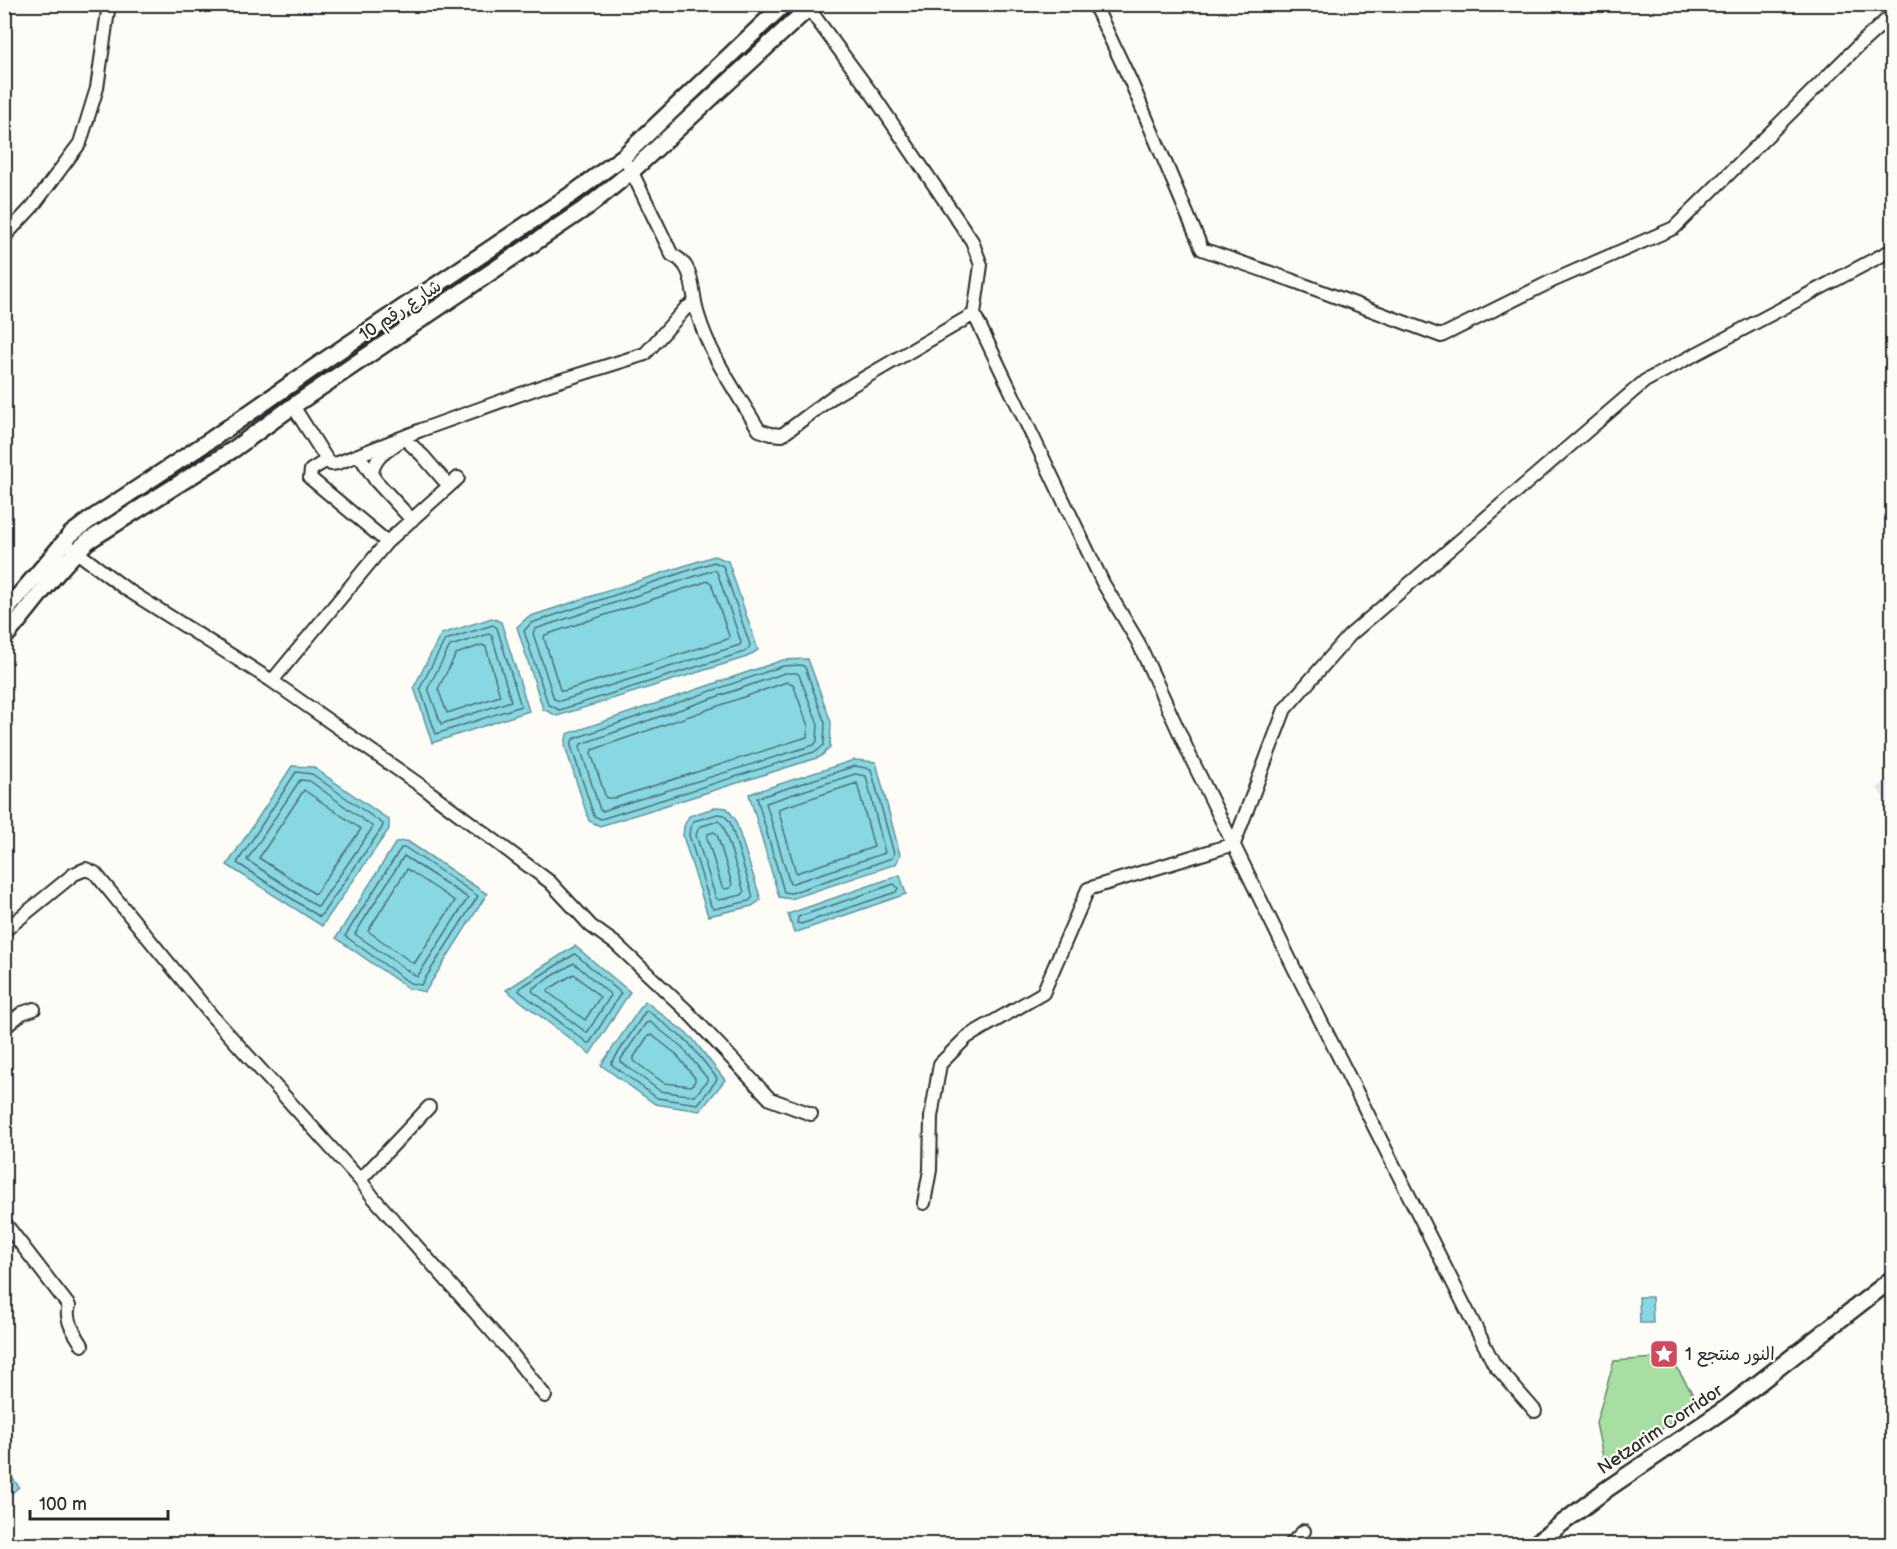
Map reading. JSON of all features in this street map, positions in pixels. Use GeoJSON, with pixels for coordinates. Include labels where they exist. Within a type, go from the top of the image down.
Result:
{"type":"FeatureCollection","features":[{"type":"Feature","properties":{"kind":"main road","name":"شارع رقم 10"},"geometry":{"type":"LineString","coordinates":[[4,638],[70,547],[70,534],[575,192],[624,156],[784,4]]}},
{"type":"Feature","properties":{"kind":"main road","name":"شارع رقم 10"},"geometry":{"type":"LineString","coordinates":[[4,612],[70,547],[88,541],[234,449],[293,406],[590,205],[632,171],[811,7]]}},
{"type":"Feature","properties":{"kind":"main road","name":"Netzarim Corridor"},"geometry":{"type":"LineString","coordinates":[[1535,1545],[1607,1489],[1728,1407],[1893,1280]]}},
{"type":"Feature","properties":{"kind":"street"},"geometry":{"type":"LineString","coordinates":[[4,237],[33,206],[80,143],[97,88],[109,4]]}},
{"type":"Feature","properties":{"kind":"street"},"geometry":{"type":"LineString","coordinates":[[1094,4],[1131,82],[1202,249],[1441,336],[1552,281],[1674,228],[1851,53],[1893,15]]}},
{"type":"Feature","properties":{"kind":"street"},"geometry":{"type":"LineString","coordinates":[[811,7],[972,242],[981,265],[974,314],[1103,583],[1138,642],[1191,758],[1294,968],[1494,1364],[1535,1411]]}},
{"type":"Feature","properties":{"kind":"street"},"geometry":{"type":"LineString","coordinates":[[624,156],[672,255],[683,259],[690,272],[694,303],[704,336],[759,430],[782,435],[835,395],[974,314]]}},
{"type":"Feature","properties":{"kind":"street"},"geometry":{"type":"LineString","coordinates":[[1234,844],[1285,709],[1350,635],[1645,381],[1893,250]]}},
{"type":"Feature","properties":{"kind":"street"},"geometry":{"type":"LineString","coordinates":[[293,406],[327,460],[334,464],[546,385],[645,354],[685,309],[694,303]]}},
{"type":"Feature","properties":{"kind":"street"},"geometry":{"type":"LineString","coordinates":[[272,681],[387,542],[454,482],[404,438]]}},
{"type":"Feature","properties":{"kind":"street"},"geometry":{"type":"LineString","coordinates":[[372,474],[373,465],[378,457],[392,449],[404,438]]}},
{"type":"Feature","properties":{"kind":"street"},"geometry":{"type":"LineString","coordinates":[[359,455],[376,482],[412,520]]}},
{"type":"Feature","properties":{"kind":"street"},"geometry":{"type":"LineString","coordinates":[[327,460],[311,470],[310,478],[387,542]]}},
{"type":"Feature","properties":{"kind":"street"},"geometry":{"type":"LineString","coordinates":[[70,547],[126,589],[272,681],[424,788],[550,882],[591,926],[616,944],[686,1010],[770,1099],[812,1114]]}},
{"type":"Feature","properties":{"kind":"street"},"geometry":{"type":"LineString","coordinates":[[924,1203],[930,1170],[931,1117],[940,1064],[967,1037],[1043,993],[1088,889],[1234,844]]}},
{"type":"Feature","properties":{"kind":"street"},"geometry":{"type":"LineString","coordinates":[[4,931],[74,873],[86,869],[95,873],[212,1016],[360,1180],[512,1354],[545,1396]]}},
{"type":"Feature","properties":{"kind":"street"},"geometry":{"type":"LineString","coordinates":[[4,1028],[22,1013],[34,1009]]}},
{"type":"Feature","properties":{"kind":"street"},"geometry":{"type":"LineString","coordinates":[[360,1180],[429,1107]]}},
{"type":"Feature","properties":{"kind":"street"},"geometry":{"type":"LineString","coordinates":[[4,1222],[69,1306],[67,1313],[69,1321],[82,1345]]}},
{"type":"Feature","properties":{"kind":"street"},"geometry":{"type":"LineString","coordinates":[[1291,1545],[1304,1531]]}},
{"type":"Feature","properties":{"kind":"shaded area"},"geometry":{"type":"Polygon","coordinates":[[[1892,776],[1892,809],[1877,788],[1892,776]]]}},
{"type":"Feature","properties":{"kind":"green space"},"geometry":{"type":"Polygon","coordinates":[[[1670,1357],[1699,1404],[1612,1462],[1603,1457],[1596,1423],[1614,1361],[1670,1357]]]}},
{"type":"Feature","properties":{"kind":"water"},"geometry":{"type":"Polygon","coordinates":[[[714,556],[728,561],[758,650],[747,657],[557,716],[543,709],[517,627],[528,617],[714,556]]]}},
{"type":"Feature","properties":{"kind":"water"},"geometry":{"type":"Polygon","coordinates":[[[492,618],[501,622],[529,711],[432,743],[414,687],[441,634],[492,618]]]}},
{"type":"Feature","properties":{"kind":"water"},"geometry":{"type":"Polygon","coordinates":[[[808,659],[831,722],[830,748],[820,757],[600,826],[589,821],[565,746],[567,734],[783,660],[808,659]]]}},
{"type":"Feature","properties":{"kind":"water"},"geometry":{"type":"Polygon","coordinates":[[[854,760],[876,762],[900,855],[896,864],[791,899],[779,897],[749,794],[854,760]]]}},
{"type":"Feature","properties":{"kind":"water"},"geometry":{"type":"Polygon","coordinates":[[[292,766],[313,767],[389,820],[389,829],[322,926],[227,865],[292,766]]]}},
{"type":"Feature","properties":{"kind":"water"},"geometry":{"type":"Polygon","coordinates":[[[717,807],[727,808],[735,819],[761,900],[752,906],[708,916],[683,836],[684,826],[689,816],[717,807]]]}},
{"type":"Feature","properties":{"kind":"water"},"geometry":{"type":"Polygon","coordinates":[[[407,841],[487,894],[425,992],[408,988],[336,938],[396,842],[407,841]]]}},
{"type":"Feature","properties":{"kind":"water"},"geometry":{"type":"Polygon","coordinates":[[[900,875],[906,894],[794,933],[788,914],[900,875]]]}},
{"type":"Feature","properties":{"kind":"water"},"geometry":{"type":"Polygon","coordinates":[[[575,946],[630,992],[590,1054],[506,990],[575,946]]]}},
{"type":"Feature","properties":{"kind":"water"},"geometry":{"type":"Polygon","coordinates":[[[645,1001],[692,1038],[725,1080],[700,1111],[655,1104],[601,1065],[645,1001]]]}},
{"type":"Feature","properties":{"kind":"water"},"geometry":{"type":"Polygon","coordinates":[[[1639,1297],[1652,1297],[1653,1323],[1640,1323],[1639,1297]]]}},
{"type":"Feature","properties":{"kind":"water"},"geometry":{"type":"Polygon","coordinates":[[[5,1468],[19,1487],[4,1499],[5,1468]]]}},
{"type":"Feature","properties":{"kind":"place","name":"1 النور منتجع"},"geometry":{"type":"Point","coordinates":[1664,1354]}}]}
